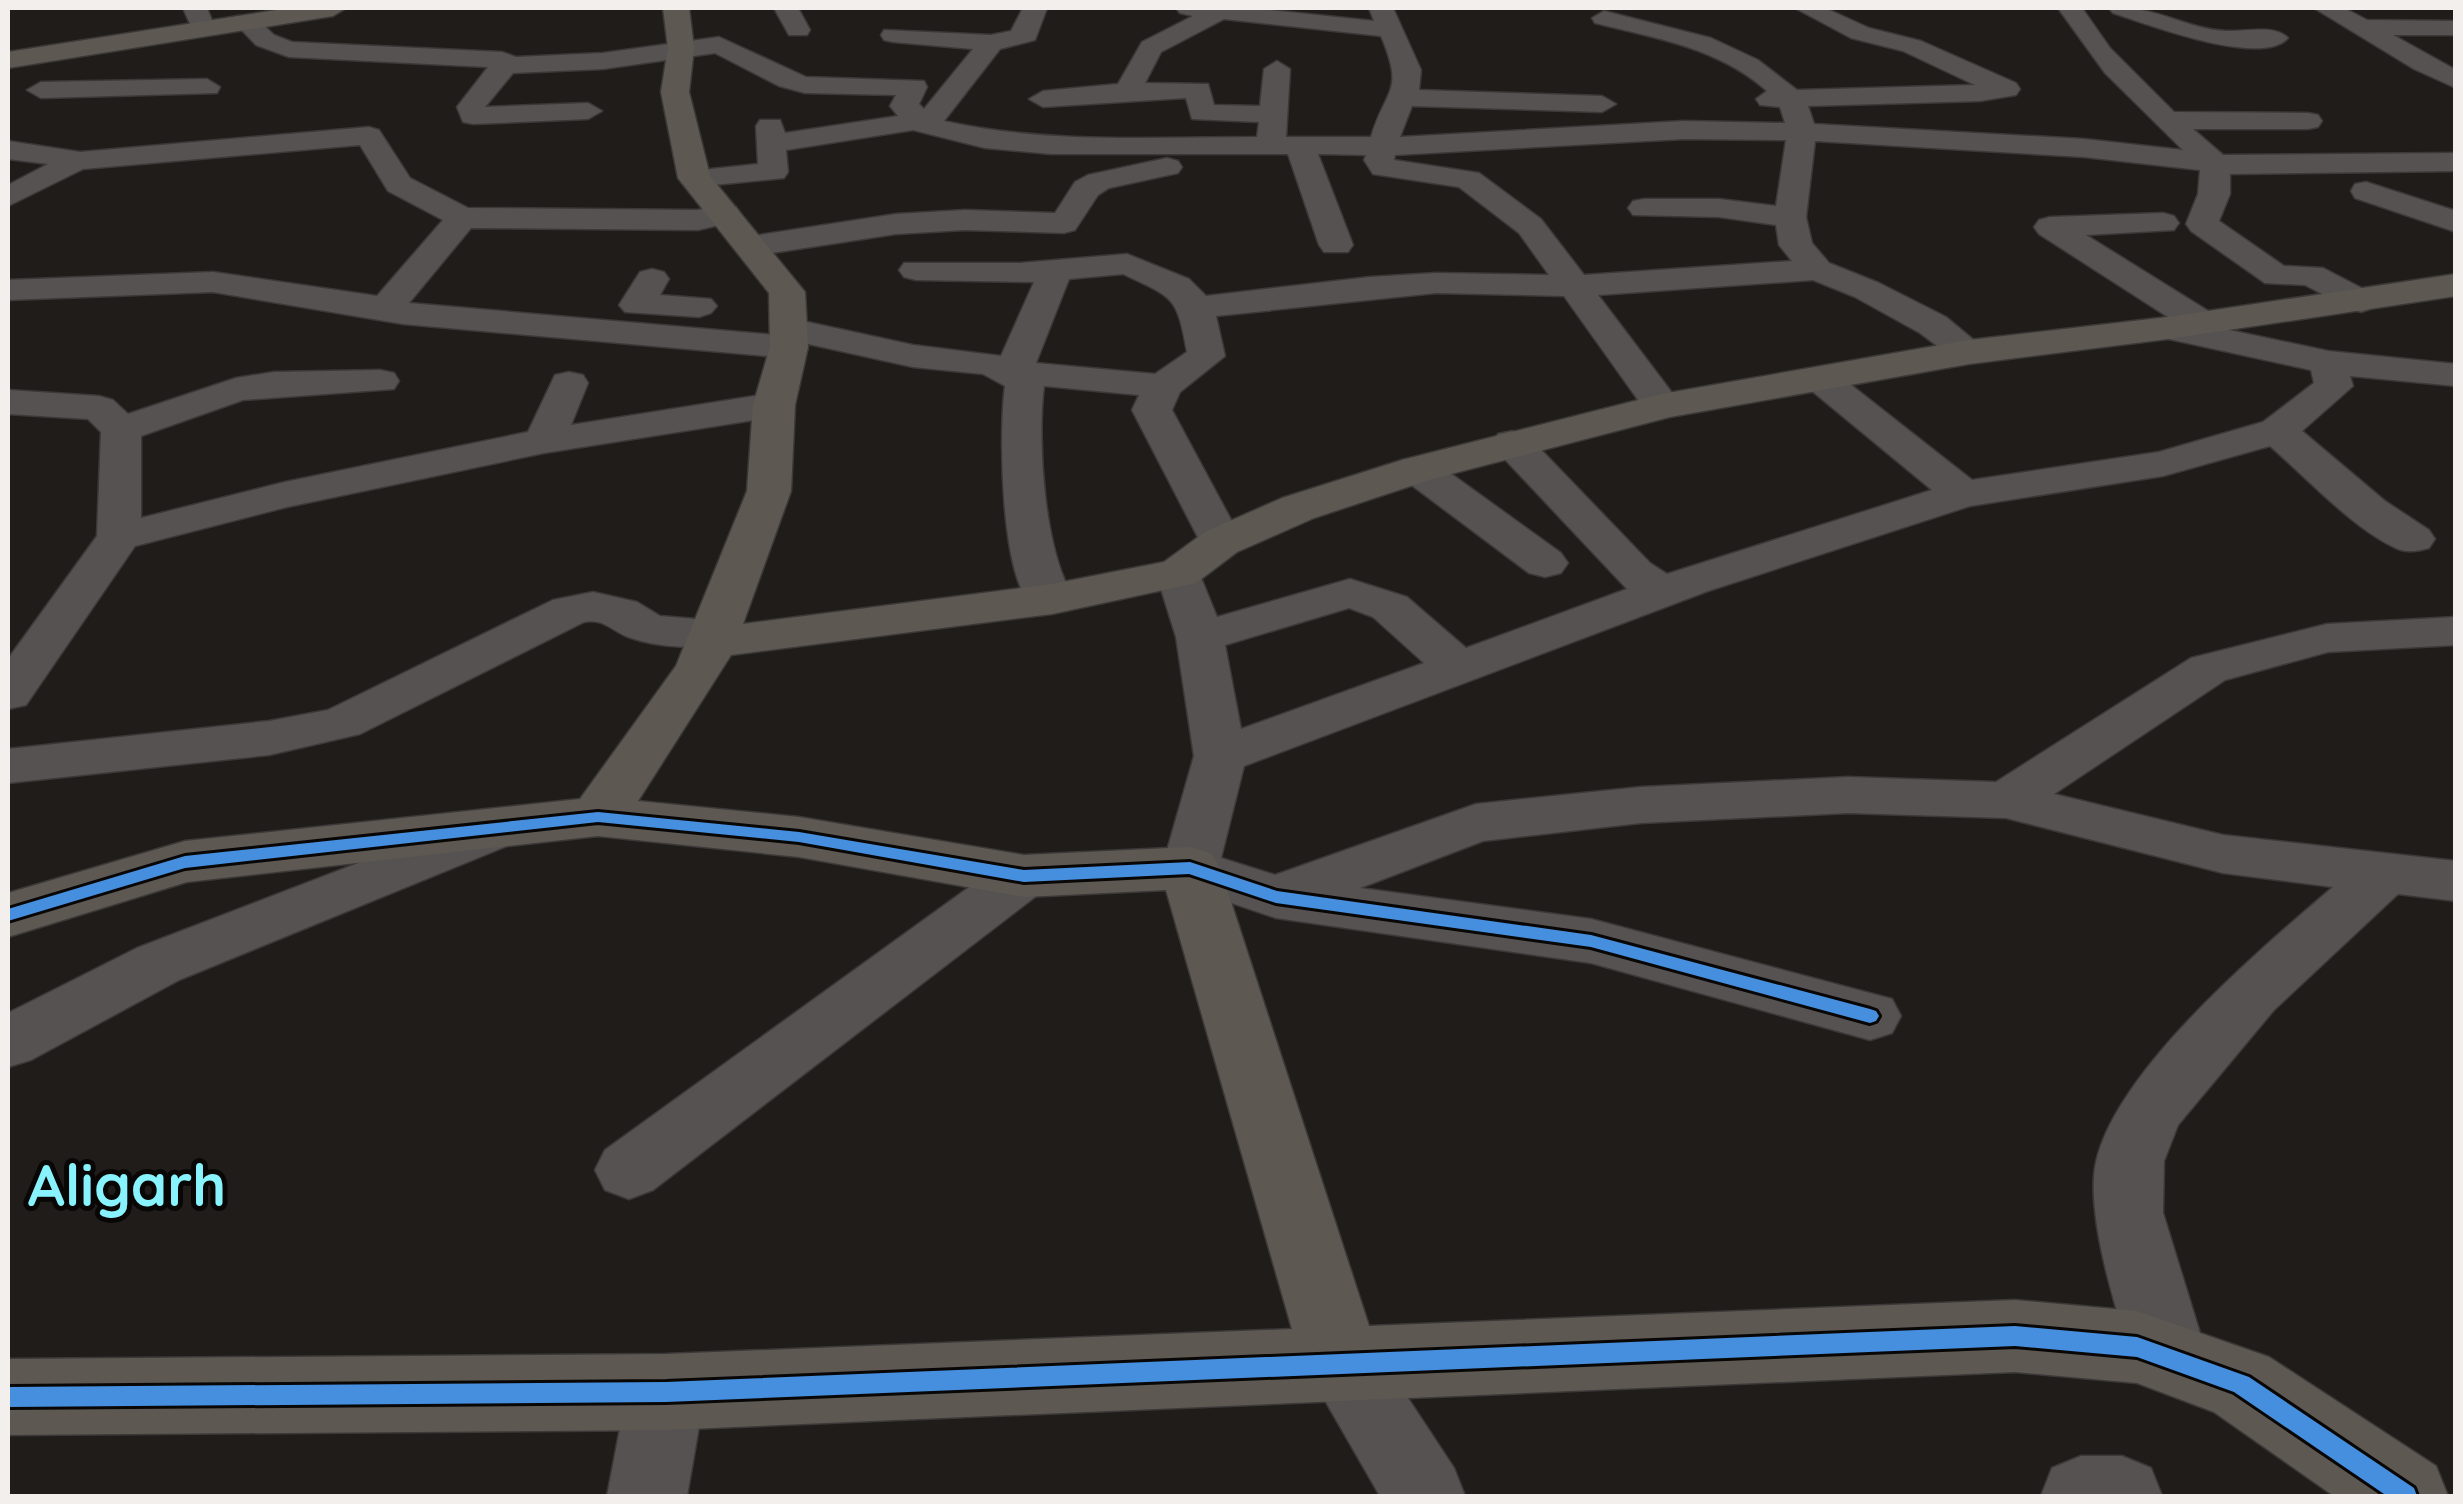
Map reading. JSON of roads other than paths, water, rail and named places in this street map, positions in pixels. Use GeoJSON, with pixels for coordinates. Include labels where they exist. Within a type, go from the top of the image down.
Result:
{"type":"FeatureCollection","features":[{"type":"Feature","properties":{"kind":"street"},"geometry":{"type":"LineString","coordinates":[[8,60],[199,18],[245,20],[332,8]]}},
{"type":"Feature","properties":{"kind":"street"},"geometry":{"type":"LineString","coordinates":[[892,36],[991,43],[1026,35],[1022,33],[1035,8]]}},
{"type":"Feature","properties":{"kind":"street"},"geometry":{"type":"LineString","coordinates":[[1742,100],[1980,94],[2006,89],[1912,46],[1860,33],[1807,8]]}},
{"type":"Feature","properties":{"kind":"street"},"geometry":{"type":"LineString","coordinates":[[2070,8],[2082,30],[2165,120],[2216,163]]}},
{"type":"Feature","properties":{"kind":"street"},"geometry":{"type":"LineString","coordinates":[[2121,8],[2220,39],[2275,38]]}},
{"type":"Feature","properties":{"kind":"street"},"geometry":{"type":"LineString","coordinates":[[2326,8],[2366,27],[2422,65],[2456,80]]}},
{"type":"Feature","properties":{"kind":"street"},"geometry":{"type":"LineString","coordinates":[[1127,91],[1150,47],[1200,9],[1385,19],[1406,84],[1390,120],[1380,160],[1384,168],[1450,174],[1483,188],[1530,226],[1662,406]]}},
{"type":"Feature","properties":{"kind":"street"},"geometry":{"type":"LineString","coordinates":[[1604,18],[1680,34],[1730,56],[1790,98],[1802,132],[1790,217],[1796,246],[1817,270]]}},
{"type":"Feature","properties":{"kind":"street"},"geometry":{"type":"LineString","coordinates":[[245,20],[265,40],[289,49],[508,64],[603,60],[679,28],[732,48],[745,60],[805,85],[914,88],[904,106],[913,114],[914,122]]}},
{"type":"Feature","properties":{"kind":"street"},"geometry":{"type":"LineString","coordinates":[[2366,27],[2456,28]]}},
{"type":"Feature","properties":{"kind":"street"},"geometry":{"type":"LineString","coordinates":[[598,817],[702,667],[769,492],[774,405],[789,338],[787,292],[694,178],[675,92],[679,28]]}},
{"type":"Feature","properties":{"kind":"street"},"geometry":{"type":"LineString","coordinates":[[771,144],[914,122],[936,114],[991,43]]}},
{"type":"Feature","properties":{"kind":"street"},"geometry":{"type":"LineString","coordinates":[[258,60],[330,53]]}},
{"type":"Feature","properties":{"kind":"street"},"geometry":{"type":"LineString","coordinates":[[24,111],[48,54]]}},
{"type":"Feature","properties":{"kind":"street"},"geometry":{"type":"LineString","coordinates":[[508,64],[475,98],[470,107],[473,116],[588,111]]}},
{"type":"Feature","properties":{"kind":"street"},"geometry":{"type":"LineString","coordinates":[[1277,69],[1282,134],[1323,198],[1336,245]]}},
{"type":"Feature","properties":{"kind":"street"},"geometry":{"type":"LineString","coordinates":[[1406,84],[1443,70]]}},
{"type":"Feature","properties":{"kind":"street"},"geometry":{"type":"LineString","coordinates":[[1406,84],[1628,103]]}},
{"type":"Feature","properties":{"kind":"street"},"geometry":{"type":"LineString","coordinates":[[24,111],[207,87]]}},
{"type":"Feature","properties":{"kind":"street"},"geometry":{"type":"LineString","coordinates":[[1043,99],[1127,91],[1198,90],[1202,113],[1282,134],[1384,145],[1443,146],[1684,130],[1802,132],[2084,148],[2216,163],[2304,166],[2456,162]]}},
{"type":"Feature","properties":{"kind":"street"},"geometry":{"type":"LineString","coordinates":[[694,178],[773,172],[768,105]]}},
{"type":"Feature","properties":{"kind":"street"},"geometry":{"type":"LineString","coordinates":[[2165,120],[2308,121]]}},
{"type":"Feature","properties":{"kind":"street"},"geometry":{"type":"LineString","coordinates":[[914,122],[985,139],[1050,145],[1198,143],[1282,134]]}},
{"type":"Feature","properties":{"kind":"street"},"geometry":{"type":"LineString","coordinates":[[8,197],[76,162],[370,123],[399,184],[462,218],[698,220],[725,214]]}},
{"type":"Feature","properties":{"kind":"street"},"geometry":{"type":"LineString","coordinates":[[752,246],[896,224],[965,220],[1064,222],[1086,189],[1099,181],[1192,161],[1198,155],[1198,143]]}},
{"type":"Feature","properties":{"kind":"street"},"geometry":{"type":"LineString","coordinates":[[8,150],[68,156],[76,162]]}},
{"type":"Feature","properties":{"kind":"street"},"geometry":{"type":"LineString","coordinates":[[2216,163],[2214,194],[2202,224],[2277,276],[2311,274],[2361,300]]}},
{"type":"Feature","properties":{"kind":"street"},"geometry":{"type":"LineString","coordinates":[[2304,166],[2456,222]]}},
{"type":"Feature","properties":{"kind":"street"},"geometry":{"type":"LineString","coordinates":[[2366,191],[2425,187],[2456,198]]}},
{"type":"Feature","properties":{"kind":"street"},"geometry":{"type":"LineString","coordinates":[[1644,208],[1719,208],[1790,217]]}},
{"type":"Feature","properties":{"kind":"street"},"geometry":{"type":"LineString","coordinates":[[386,308],[462,218]]}},
{"type":"Feature","properties":{"kind":"street"},"geometry":{"type":"LineString","coordinates":[[2164,223],[2050,226],[2184,324],[2328,362],[2456,374]]}},
{"type":"Feature","properties":{"kind":"street"},"geometry":{"type":"LineString","coordinates":[[916,270],[1055,272],[1127,264],[1177,286],[1197,308],[1206,356],[1163,386],[1152,410],[1221,542]]}},
{"type":"Feature","properties":{"kind":"street"},"geometry":{"type":"LineString","coordinates":[[1197,308],[1370,287],[1436,283],[1576,286],[1817,270],[1867,290],[1933,325],[1969,352]]}},
{"type":"Feature","properties":{"kind":"street"},"geometry":{"type":"LineString","coordinates":[[1013,372],[1055,272]]}},
{"type":"Feature","properties":{"kind":"street"},"geometry":{"type":"LineString","coordinates":[[652,279],[637,305],[719,307],[704,340]]}},
{"type":"Feature","properties":{"kind":"street"},"geometry":{"type":"LineString","coordinates":[[8,290],[214,282],[403,313],[704,340],[789,338],[916,357],[989,362],[1013,372],[1163,386]]}},
{"type":"Feature","properties":{"kind":"street"},"geometry":{"type":"LineString","coordinates":[[8,766],[268,738],[342,722],[516,640],[570,610],[593,606],[620,612],[642,626],[712,637],[1052,599],[1179,573],[1221,542],[1298,508],[1417,468],[1612,422],[1662,406],[1969,352],[2456,284]]}},
{"type":"Feature","properties":{"kind":"street"},"geometry":{"type":"LineString","coordinates":[[1220,756],[1692,581],[1964,494],[2163,464],[2277,431],[2334,386],[2328,362]]}},
{"type":"Feature","properties":{"kind":"street"},"geometry":{"type":"LineString","coordinates":[[1013,372],[1025,383],[1020,408],[1020,455],[1041,586],[1052,599]]}},
{"type":"Feature","properties":{"kind":"street"},"geometry":{"type":"LineString","coordinates":[[1820,378],[1964,494]]}},
{"type":"Feature","properties":{"kind":"street"},"geometry":{"type":"LineString","coordinates":[[121,430],[236,390],[274,384],[380,381]]}},
{"type":"Feature","properties":{"kind":"street"},"geometry":{"type":"LineString","coordinates":[[544,441],[568,383]]}},
{"type":"Feature","properties":{"kind":"street"},"geometry":{"type":"LineString","coordinates":[[8,402],[99,408],[121,430],[119,536],[8,694]]}},
{"type":"Feature","properties":{"kind":"street"},"geometry":{"type":"LineString","coordinates":[[119,536],[285,495],[544,441],[774,405]]}},
{"type":"Feature","properties":{"kind":"street"},"geometry":{"type":"LineString","coordinates":[[2277,431],[2370,510],[2412,538]]}},
{"type":"Feature","properties":{"kind":"street"},"geometry":{"type":"LineString","coordinates":[[1512,443],[1634,573],[1664,593]]}},
{"type":"Feature","properties":{"kind":"street"},"geometry":{"type":"LineString","coordinates":[[1417,468],[1545,562]]}},
{"type":"Feature","properties":{"kind":"street"},"geometry":{"type":"LineString","coordinates":[[1179,573],[1200,636],[1220,756],[1190,868],[1342,1364],[1425,1496]]}},
{"type":"Feature","properties":{"kind":"street"},"geometry":{"type":"LineString","coordinates":[[1200,636],[1350,593],[1390,607],[1424,640],[1458,665]]}},
{"type":"Feature","properties":{"kind":"street"},"geometry":{"type":"LineString","coordinates":[[2006,800],[2208,669],[2327,638],[2456,631]]}},
{"type":"Feature","properties":{"kind":"street"},"geometry":{"type":"LineString","coordinates":[[1276,896],[1476,823],[1641,805],[1829,796],[2006,800],[2223,854],[2456,881]]}},
{"type":"Feature","properties":{"kind":"street"},"geometry":{"type":"LineString","coordinates":[[8,915],[185,862],[598,817],[800,836],[1024,876],[1190,868],[1276,896],[1591,941],[1870,1016]]}},
{"type":"Feature","properties":{"kind":"street"},"geometry":{"type":"LineString","coordinates":[[8,1042],[158,964],[494,830]]}},
{"type":"Feature","properties":{"kind":"street"},"geometry":{"type":"LineString","coordinates":[[2170,1359],[2128,1213],[2130,1161],[2151,1111],[2252,993],[2384,874]]}},
{"type":"Feature","properties":{"kind":"street"},"geometry":{"type":"LineString","coordinates":[[629,1170],[1024,876]]}},
{"type":"Feature","properties":{"kind":"street"},"geometry":{"type":"LineString","coordinates":[[8,1398],[666,1392],[2015,1336],[2136,1346],[2241,1384],[2406,1496]]}},
{"type":"Feature","properties":{"kind":"street"},"geometry":{"type":"LineString","coordinates":[[647,1496],[666,1392]]}},
{"type":"Feature","properties":{"kind":"street"},"geometry":{"type":"LineString","coordinates":[[2081,1496],[2122,1496]]}},
{"type":"Feature","properties":{"kind":"district","name":"Aligarh"},"geometry":{"type":"Point","coordinates":[127,1184]}}]}
